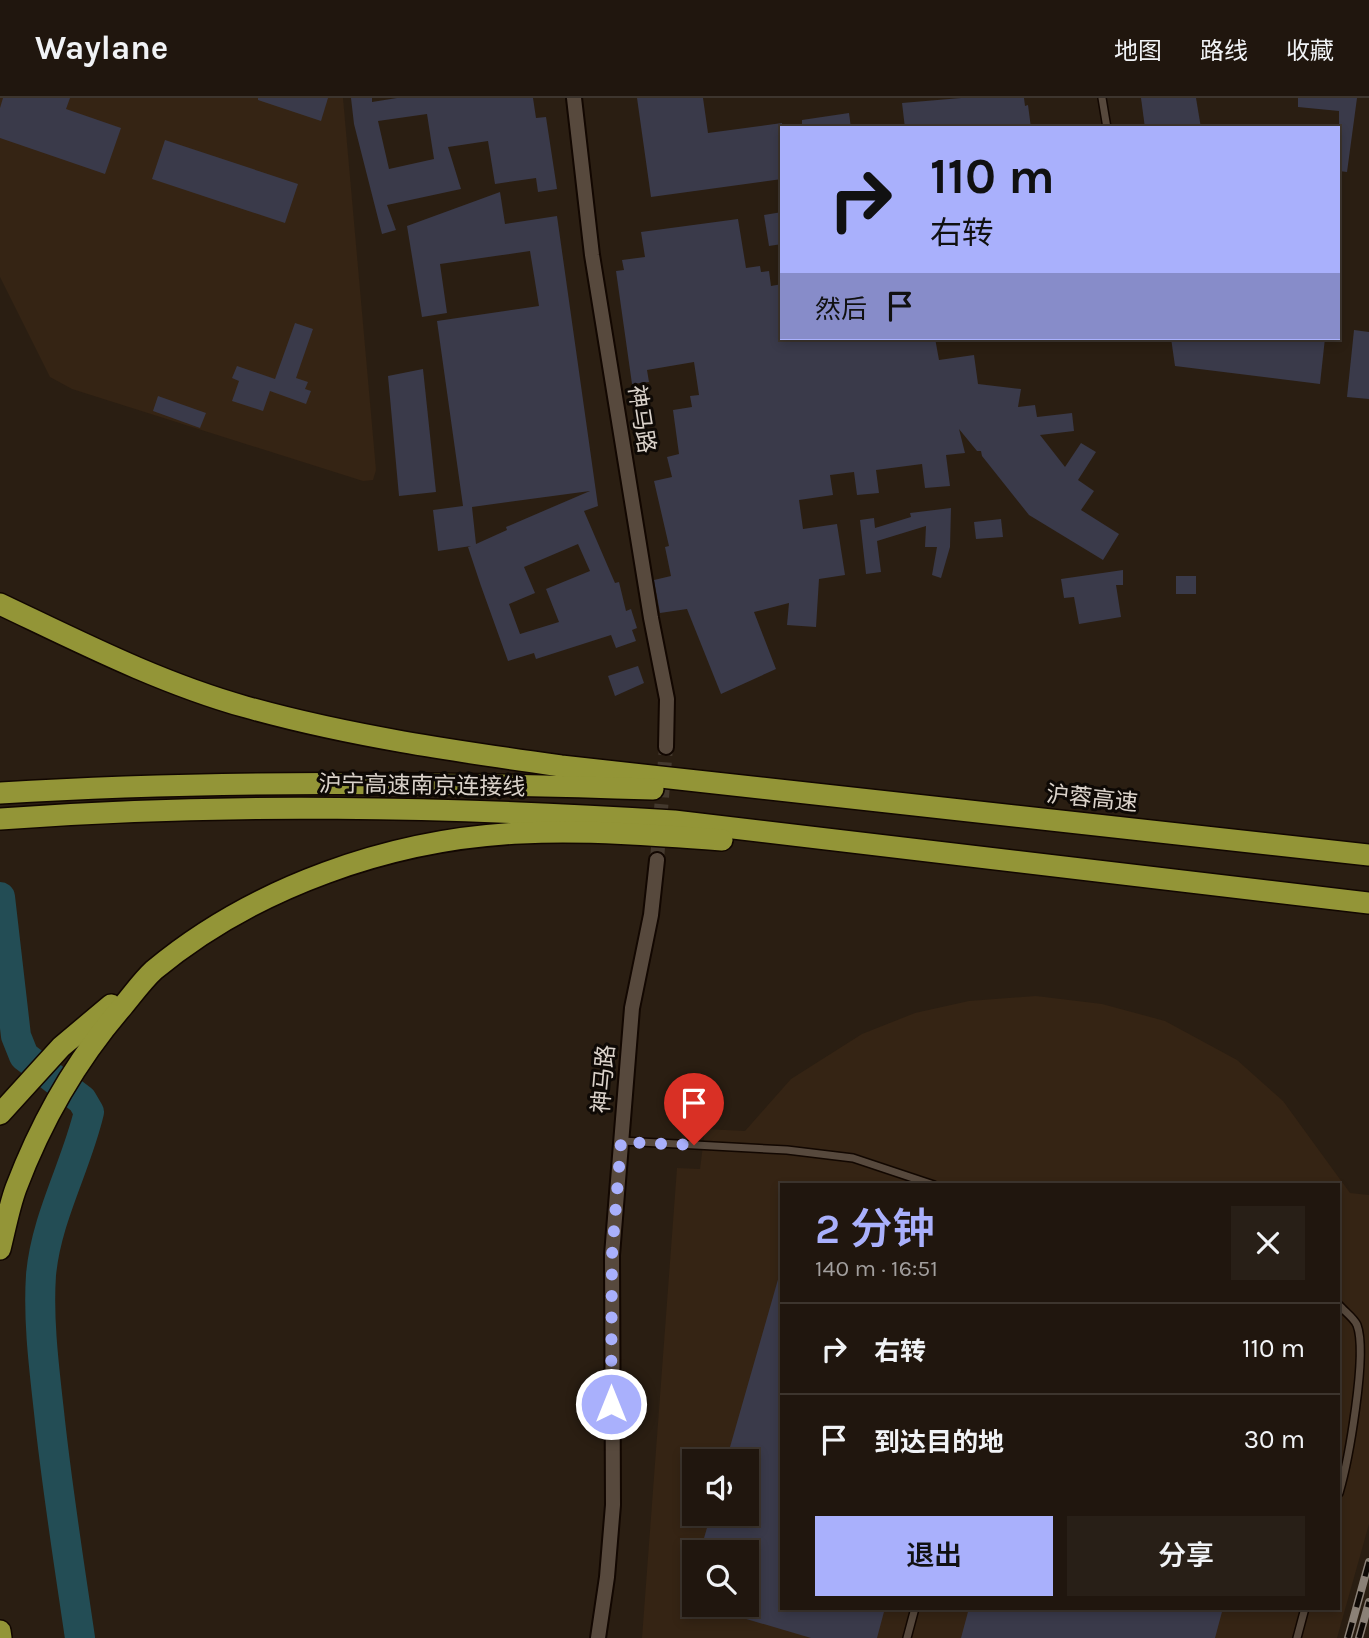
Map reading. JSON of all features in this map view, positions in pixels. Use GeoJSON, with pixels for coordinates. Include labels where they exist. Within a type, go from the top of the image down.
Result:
{"type":"FeatureCollection","features":[{"type":"Feature","properties":{"kind":"highway"},"geometry":{"type":"LineString","coordinates":[[0,604],[169,681],[245,707],[332,729],[446,750],[561,766],[810,794]]}},
{"type":"Feature","properties":{"kind":"highway","name":"沪宁高速南京连接线"},"geometry":{"type":"LineString","coordinates":[[4,792],[231,783],[444,782],[810,794]]}},
{"type":"Feature","properties":{"kind":"highway","name":"沪蓉高速"},"geometry":{"type":"LineString","coordinates":[[810,794],[1369,855]]}},
{"type":"Feature","properties":{"kind":"highway","name":"沪宁高速南京连接线"},"geometry":{"type":"LineString","coordinates":[[5,818],[118,811],[215,809],[457,811],[674,821],[767,830],[841,842]]}},
{"type":"Feature","properties":{"kind":"highway"},"geometry":{"type":"LineString","coordinates":[[0,1114],[61,1047],[153,971],[202,936],[252,906],[310,879],[374,858],[442,843],[520,833],[676,836],[760,842],[841,842],[1369,903]]}},
{"type":"Feature","properties":{"kind":"highway"},"geometry":{"type":"LineString","coordinates":[[0,1249],[16,1188],[56,1101],[106,1025],[153,971]]}},
{"type":"Feature","properties":{"kind":"highway"},"geometry":{"type":"LineString","coordinates":[[0,1631],[1,1638]]}},
{"type":"Feature","properties":{"kind":"street","name":"神马路"},"geometry":{"type":"LineString","coordinates":[[574,98],[592,255],[651,618],[667,699],[666,747]]}},
{"type":"Feature","properties":{"kind":"street","name":"神马路"},"geometry":{"type":"LineString","coordinates":[[598,1638],[607,1577],[613,1505],[612,1255],[632,1008],[651,915],[657,860]]}},
{"type":"Feature","properties":{"kind":"lane"},"geometry":{"type":"LineString","coordinates":[[1102,98],[1107,126]]}},
{"type":"Feature","properties":{"kind":"lane"},"geometry":{"type":"LineString","coordinates":[[621,1142],[787,1150],[853,1158],[928,1183]]}},
{"type":"Feature","properties":{"kind":"lane"},"geometry":{"type":"LineString","coordinates":[[1340,1306],[1357,1325],[1360,1357],[1345,1474],[1340,1490]]}},
{"type":"Feature","properties":{"kind":"lane"},"geometry":{"type":"LineString","coordinates":[[907,1638],[914,1610]]}},
{"type":"Feature","properties":{"kind":"lane"},"geometry":{"type":"LineString","coordinates":[[1297,1638],[1304,1610]]}},
{"type":"Feature","properties":{"kind":"shaded area"},"geometry":{"type":"Polygon","coordinates":[[[0,98],[343,98],[376,470],[373,480],[363,481],[72,389],[50,377],[0,277],[0,98]]]}},
{"type":"Feature","properties":{"kind":"shaded area"},"geometry":{"type":"Polygon","coordinates":[[[1036,996],[1102,1004],[1165,1021],[1237,1060],[1283,1101],[1350,1193],[1369,1195],[1369,1524],[1337,1638],[642,1638],[677,1168],[700,1169],[705,1129],[745,1131],[791,1079],[862,1034],[915,1013],[969,1001],[1036,996]]]}},
{"type":"Feature","properties":{"kind":"building"},"geometry":{"type":"Polygon","coordinates":[[[3,98],[70,98],[66,109],[121,128],[105,174],[0,138],[0,108],[3,98]]]}},
{"type":"Feature","properties":{"kind":"building"},"geometry":{"type":"Polygon","coordinates":[[[258,98],[328,98],[321,121],[258,98]]]}},
{"type":"Feature","properties":{"kind":"building"},"geometry":{"type":"Polygon","coordinates":[[[351,98],[372,98],[372,102],[397,98],[533,98],[536,118],[546,117],[557,189],[538,192],[536,178],[495,184],[488,141],[448,147],[461,189],[387,205],[396,230],[382,234],[354,124],[351,98]],[[427,114],[378,121],[389,169],[434,159],[427,114]]]}},
{"type":"Feature","properties":{"kind":"building"},"geometry":{"type":"Polygon","coordinates":[[[637,98],[703,98],[708,133],[782,123],[780,179],[651,197],[637,98]]]}},
{"type":"Feature","properties":{"kind":"building"},"geometry":{"type":"Polygon","coordinates":[[[961,98],[1024,98],[1025,106],[1028,105],[1031,126],[905,126],[902,103],[961,98]]]}},
{"type":"Feature","properties":{"kind":"building"},"geometry":{"type":"Polygon","coordinates":[[[1141,98],[1196,98],[1201,126],[1145,126],[1141,98]]]}},
{"type":"Feature","properties":{"kind":"building"},"geometry":{"type":"Polygon","coordinates":[[[1298,98],[1357,98],[1347,172],[1340,171],[1339,111],[1298,107],[1298,98]]]}},
{"type":"Feature","properties":{"kind":"building"},"geometry":{"type":"Polygon","coordinates":[[[849,113],[851,126],[802,126],[802,120],[849,113]]]}},
{"type":"Feature","properties":{"kind":"building"},"geometry":{"type":"Polygon","coordinates":[[[165,140],[298,184],[285,223],[152,179],[165,140]]]}},
{"type":"Feature","properties":{"kind":"building"},"geometry":{"type":"Polygon","coordinates":[[[500,192],[505,224],[557,216],[598,506],[584,511],[615,583],[619,582],[626,611],[631,609],[637,628],[632,630],[636,641],[616,648],[611,635],[536,659],[534,653],[508,661],[468,547],[471,546],[438,551],[433,510],[463,506],[437,321],[539,306],[530,251],[440,264],[447,313],[422,317],[407,226],[500,192]],[[590,491],[472,507],[476,544],[507,530],[506,527],[590,491]],[[578,544],[524,567],[535,593],[509,604],[520,634],[559,622],[546,589],[590,571],[578,544]]]}},
{"type":"Feature","properties":{"kind":"building"},"geometry":{"type":"Polygon","coordinates":[[[780,212],[780,244],[769,246],[764,215],[780,212]]]}},
{"type":"Feature","properties":{"kind":"building"},"geometry":{"type":"Polygon","coordinates":[[[738,219],[746,268],[760,266],[761,272],[769,271],[771,286],[780,284],[780,340],[935,340],[939,360],[974,355],[978,384],[1021,389],[1018,407],[1035,405],[1037,417],[1072,413],[1074,431],[1040,435],[1065,467],[1081,443],[1096,452],[1078,480],[1094,491],[1081,510],[1119,534],[1103,560],[1029,515],[982,456],[981,451],[977,451],[959,429],[965,453],[946,455],[950,486],[925,488],[922,464],[876,470],[879,493],[857,495],[854,472],[830,475],[833,495],[799,500],[803,529],[837,524],[845,575],[819,579],[816,627],[787,625],[789,603],[754,612],[776,669],[721,694],[687,609],[660,613],[654,580],[671,576],[665,547],[669,546],[654,481],[672,477],[667,457],[679,454],[673,410],[692,407],[690,396],[699,395],[694,362],[647,370],[649,382],[632,384],[616,271],[624,270],[622,260],[645,257],[641,232],[738,219]]]}},
{"type":"Feature","properties":{"kind":"building"},"geometry":{"type":"Polygon","coordinates":[[[295,323],[313,329],[296,378],[308,382],[305,389],[311,391],[306,404],[270,391],[263,411],[232,401],[239,381],[232,378],[237,366],[275,379],[295,323]]]}},
{"type":"Feature","properties":{"kind":"building"},"geometry":{"type":"Polygon","coordinates":[[[1354,330],[1369,332],[1369,399],[1347,397],[1354,330]]]}},
{"type":"Feature","properties":{"kind":"building"},"geometry":{"type":"Polygon","coordinates":[[[1171,340],[1325,340],[1320,384],[1175,366],[1171,340]]]}},
{"type":"Feature","properties":{"kind":"building"},"geometry":{"type":"Polygon","coordinates":[[[423,369],[436,492],[399,496],[388,376],[423,369]]]}},
{"type":"Feature","properties":{"kind":"building"},"geometry":{"type":"Polygon","coordinates":[[[158,396],[206,413],[200,428],[153,411],[158,396]]]}},
{"type":"Feature","properties":{"kind":"building"},"geometry":{"type":"Polygon","coordinates":[[[951,508],[950,547],[941,578],[932,575],[937,547],[925,547],[926,526],[877,541],[881,572],[866,574],[860,520],[874,518],[875,528],[911,517],[910,513],[951,508]]]}},
{"type":"Feature","properties":{"kind":"building"},"geometry":{"type":"Polygon","coordinates":[[[1001,519],[1003,537],[976,539],[974,522],[1001,519]]]}},
{"type":"Feature","properties":{"kind":"building"},"geometry":{"type":"Polygon","coordinates":[[[1123,570],[1123,585],[1116,585],[1121,617],[1079,624],[1074,597],[1064,598],[1061,579],[1123,570]]]}},
{"type":"Feature","properties":{"kind":"building"},"geometry":{"type":"Polygon","coordinates":[[[1176,576],[1196,576],[1196,594],[1176,594],[1176,576]]]}},
{"type":"Feature","properties":{"kind":"building"},"geometry":{"type":"Polygon","coordinates":[[[638,666],[644,683],[615,696],[608,676],[638,666]]]}},
{"type":"Feature","properties":{"kind":"building"},"geometry":{"type":"Polygon","coordinates":[[[780,1276],[780,1610],[884,1610],[877,1638],[811,1638],[740,1617],[759,1617],[759,1540],[703,1540],[708,1526],[759,1526],[759,1449],[729,1449],[780,1276]]]}},
{"type":"Feature","properties":{"kind":"building"},"geometry":{"type":"Polygon","coordinates":[[[968,1610],[1222,1610],[1215,1638],[961,1638],[968,1610]]]}},
{"type":"Feature","properties":{"kind":"waterway"},"geometry":{"type":"LineString","coordinates":[[0,897],[16,1036],[24,1056],[82,1100],[89,1112],[49,1233],[40,1292],[42,1344],[52,1440],[80,1638]]}},
{"type":"Feature","properties":{"kind":"tunnel"},"geometry":{"type":"LineString","coordinates":[[657,860],[666,747]]}},
{"type":"Feature","properties":{"kind":"railway"},"geometry":{"type":"LineString","coordinates":[[1348,1638],[1369,1562]]}},
{"type":"Feature","properties":{"kind":"railway"},"geometry":{"type":"LineString","coordinates":[[1359,1638],[1369,1602]]}},
{"type":"Feature","properties":{"kind":"route"},"geometry":{"type":"LineString","coordinates":[[611,1404],[612,1255],[621,1142],[694,1145]]}}]}
